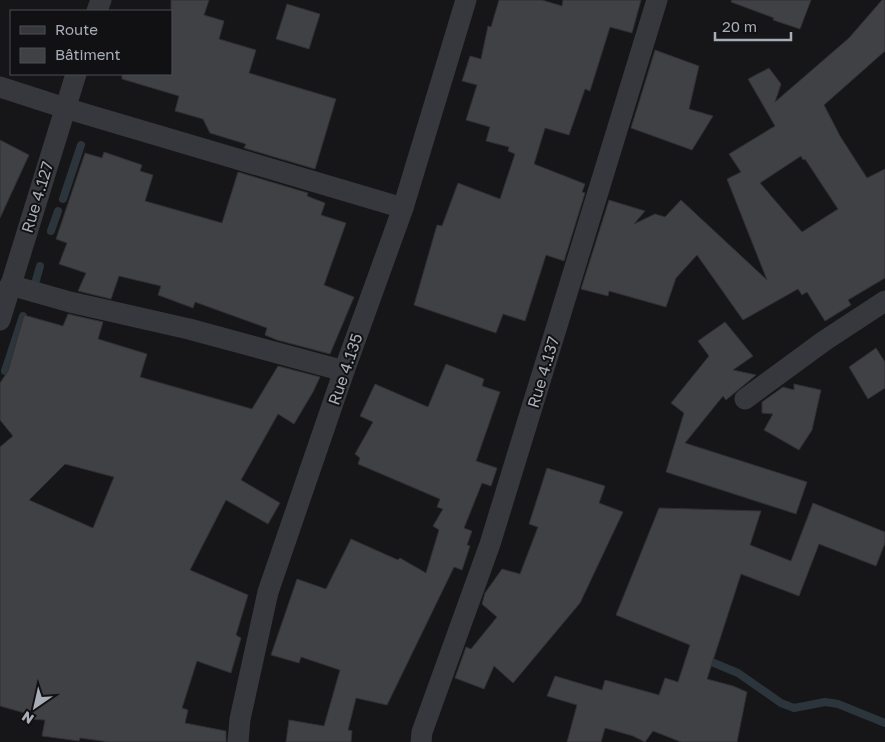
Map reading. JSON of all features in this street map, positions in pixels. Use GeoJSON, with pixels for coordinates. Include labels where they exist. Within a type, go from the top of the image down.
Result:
{"type":"FeatureCollection","features":[{"type":"Feature","properties":{"kind":"street","name":"Rue 4.135"},"geometry":{"type":"LineString","coordinates":[[238,742],[240,719],[268,592],[402,208],[466,0]]}},
{"type":"Feature","properties":{"kind":"street","name":"Rue 4.137"},"geometry":{"type":"LineString","coordinates":[[421,742],[422,732],[490,544],[657,0]]}},
{"type":"Feature","properties":{"kind":"street","name":"Rue 4.127"},"geometry":{"type":"LineString","coordinates":[[0,320],[76,75]]}},
{"type":"Feature","properties":{"kind":"street"},"geometry":{"type":"LineString","coordinates":[[0,87],[402,208]]}},
{"type":"Feature","properties":{"kind":"street"},"geometry":{"type":"LineString","coordinates":[[10,285],[70,302],[189,329],[344,371]]}},
{"type":"Feature","properties":{"kind":"street"},"geometry":{"type":"LineString","coordinates":[[745,399],[824,341],[885,301]]}},
{"type":"Feature","properties":{"kind":"building"},"geometry":{"type":"Polygon","coordinates":[[[171,0],[209,0],[204,15],[224,21],[219,39],[256,50],[249,73],[336,99],[315,169],[244,148],[246,144],[210,133],[203,119],[175,111],[179,96],[122,79],[122,75],[172,75],[171,0]]]}},
{"type":"Feature","properties":{"kind":"building"},"geometry":{"type":"Polygon","coordinates":[[[499,0],[542,0],[562,6],[563,0],[641,0],[632,33],[610,27],[590,91],[585,89],[569,135],[545,128],[534,164],[585,184],[582,192],[585,193],[564,261],[546,255],[525,321],[503,314],[496,333],[414,305],[437,225],[442,226],[458,183],[500,199],[515,154],[508,151],[509,147],[486,141],[490,127],[466,120],[477,85],[462,81],[470,56],[481,59],[488,26],[491,27],[499,0]]]}},
{"type":"Feature","properties":{"kind":"building"},"geometry":{"type":"Polygon","coordinates":[[[732,0],[811,0],[800,29],[773,20],[774,18],[731,2],[732,0]]]}},
{"type":"Feature","properties":{"kind":"building"},"geometry":{"type":"Polygon","coordinates":[[[882,0],[885,0],[885,51],[824,105],[840,136],[867,178],[885,169],[885,278],[848,300],[851,305],[825,321],[807,292],[802,295],[798,289],[743,320],[697,255],[676,278],[666,307],[609,291],[608,296],[581,289],[609,200],[645,211],[634,224],[655,214],[665,217],[681,200],[767,280],[727,179],[741,172],[729,154],[775,126],[748,79],[769,68],[781,84],[775,102],[849,38],[882,0]],[[801,156],[760,183],[802,232],[838,209],[805,159],[803,160],[801,156]]]}},
{"type":"Feature","properties":{"kind":"building"},"geometry":{"type":"Polygon","coordinates":[[[287,4],[320,14],[309,49],[276,39],[287,4]]]}},
{"type":"Feature","properties":{"kind":"building"},"geometry":{"type":"Polygon","coordinates":[[[655,50],[699,66],[689,109],[713,116],[692,150],[631,128],[655,50]]]}},
{"type":"Feature","properties":{"kind":"building"},"geometry":{"type":"Polygon","coordinates":[[[0,140],[29,155],[0,218],[0,140]]]}},
{"type":"Feature","properties":{"kind":"building"},"geometry":{"type":"Polygon","coordinates":[[[104,152],[142,165],[140,171],[153,175],[145,201],[222,223],[238,172],[308,193],[307,196],[325,203],[321,215],[346,223],[324,285],[354,297],[330,354],[277,340],[265,335],[267,328],[195,302],[193,308],[158,295],[161,286],[119,276],[111,299],[78,291],[86,273],[59,264],[67,243],[56,239],[85,153],[102,158],[104,152]]]}},
{"type":"Feature","properties":{"kind":"building"},"geometry":{"type":"Polygon","coordinates":[[[68,314],[103,322],[98,339],[147,354],[140,377],[252,409],[278,366],[320,377],[294,424],[278,414],[241,480],[280,503],[268,524],[226,500],[190,570],[248,595],[236,635],[241,638],[231,673],[197,661],[182,708],[188,710],[185,723],[226,731],[226,742],[109,742],[80,738],[79,741],[42,736],[45,720],[27,719],[28,714],[0,706],[0,447],[13,436],[0,420],[0,383],[8,371],[24,315],[63,326],[68,314]],[[65,464],[29,500],[93,528],[114,477],[65,464]]]}},
{"type":"Feature","properties":{"kind":"building"},"geometry":{"type":"Polygon","coordinates":[[[725,322],[753,356],[733,370],[756,375],[726,400],[723,396],[685,443],[807,482],[796,514],[666,472],[684,413],[671,403],[709,356],[698,341],[725,322]]]}},
{"type":"Feature","properties":{"kind":"building"},"geometry":{"type":"Polygon","coordinates":[[[876,348],[885,362],[885,388],[868,399],[849,367],[876,348]]]}},
{"type":"Feature","properties":{"kind":"building"},"geometry":{"type":"Polygon","coordinates":[[[446,364],[484,379],[482,386],[500,392],[476,461],[497,468],[491,486],[482,483],[464,528],[472,531],[467,545],[470,546],[462,570],[454,567],[387,705],[356,698],[348,730],[352,731],[351,742],[286,742],[289,720],[324,726],[340,670],[301,657],[299,663],[271,655],[297,579],[326,589],[351,539],[398,560],[400,558],[426,573],[439,530],[433,526],[443,509],[437,507],[440,499],[358,464],[360,458],[355,454],[373,422],[360,416],[375,384],[428,407],[446,364]]]}},
{"type":"Feature","properties":{"kind":"building"},"geometry":{"type":"Polygon","coordinates":[[[794,384],[821,390],[812,430],[799,450],[764,430],[773,414],[762,413],[762,402],[783,387],[794,390],[794,384]]]}},
{"type":"Feature","properties":{"kind":"building"},"geometry":{"type":"Polygon","coordinates":[[[547,468],[605,486],[599,503],[623,512],[580,603],[513,683],[494,666],[484,689],[455,678],[466,647],[471,649],[497,617],[482,604],[485,593],[502,569],[520,574],[538,527],[529,524],[547,468]]]}},
{"type":"Feature","properties":{"kind":"building"},"geometry":{"type":"Polygon","coordinates":[[[813,503],[885,532],[885,543],[876,566],[819,544],[799,596],[741,574],[707,679],[747,692],[737,742],[681,742],[653,731],[645,742],[633,736],[605,728],[601,742],[567,742],[577,705],[547,696],[555,676],[602,690],[605,680],[659,695],[665,678],[678,682],[690,645],[616,615],[659,508],[761,511],[750,545],[791,561],[813,503]]]}},
{"type":"Feature","properties":{"kind":"waterway"},"geometry":{"type":"LineString","coordinates":[[63,199],[81,145]]}},
{"type":"Feature","properties":{"kind":"waterway"},"geometry":{"type":"LineString","coordinates":[[51,231],[58,211]]}},
{"type":"Feature","properties":{"kind":"waterway"},"geometry":{"type":"LineString","coordinates":[[33,291],[40,266]]}},
{"type":"Feature","properties":{"kind":"waterway"},"geometry":{"type":"LineString","coordinates":[[5,371],[23,316]]}},
{"type":"Feature","properties":{"kind":"waterway"},"geometry":{"type":"LineString","coordinates":[[714,663],[738,673],[781,703],[794,708],[825,702],[838,704],[885,723]]}}]}
